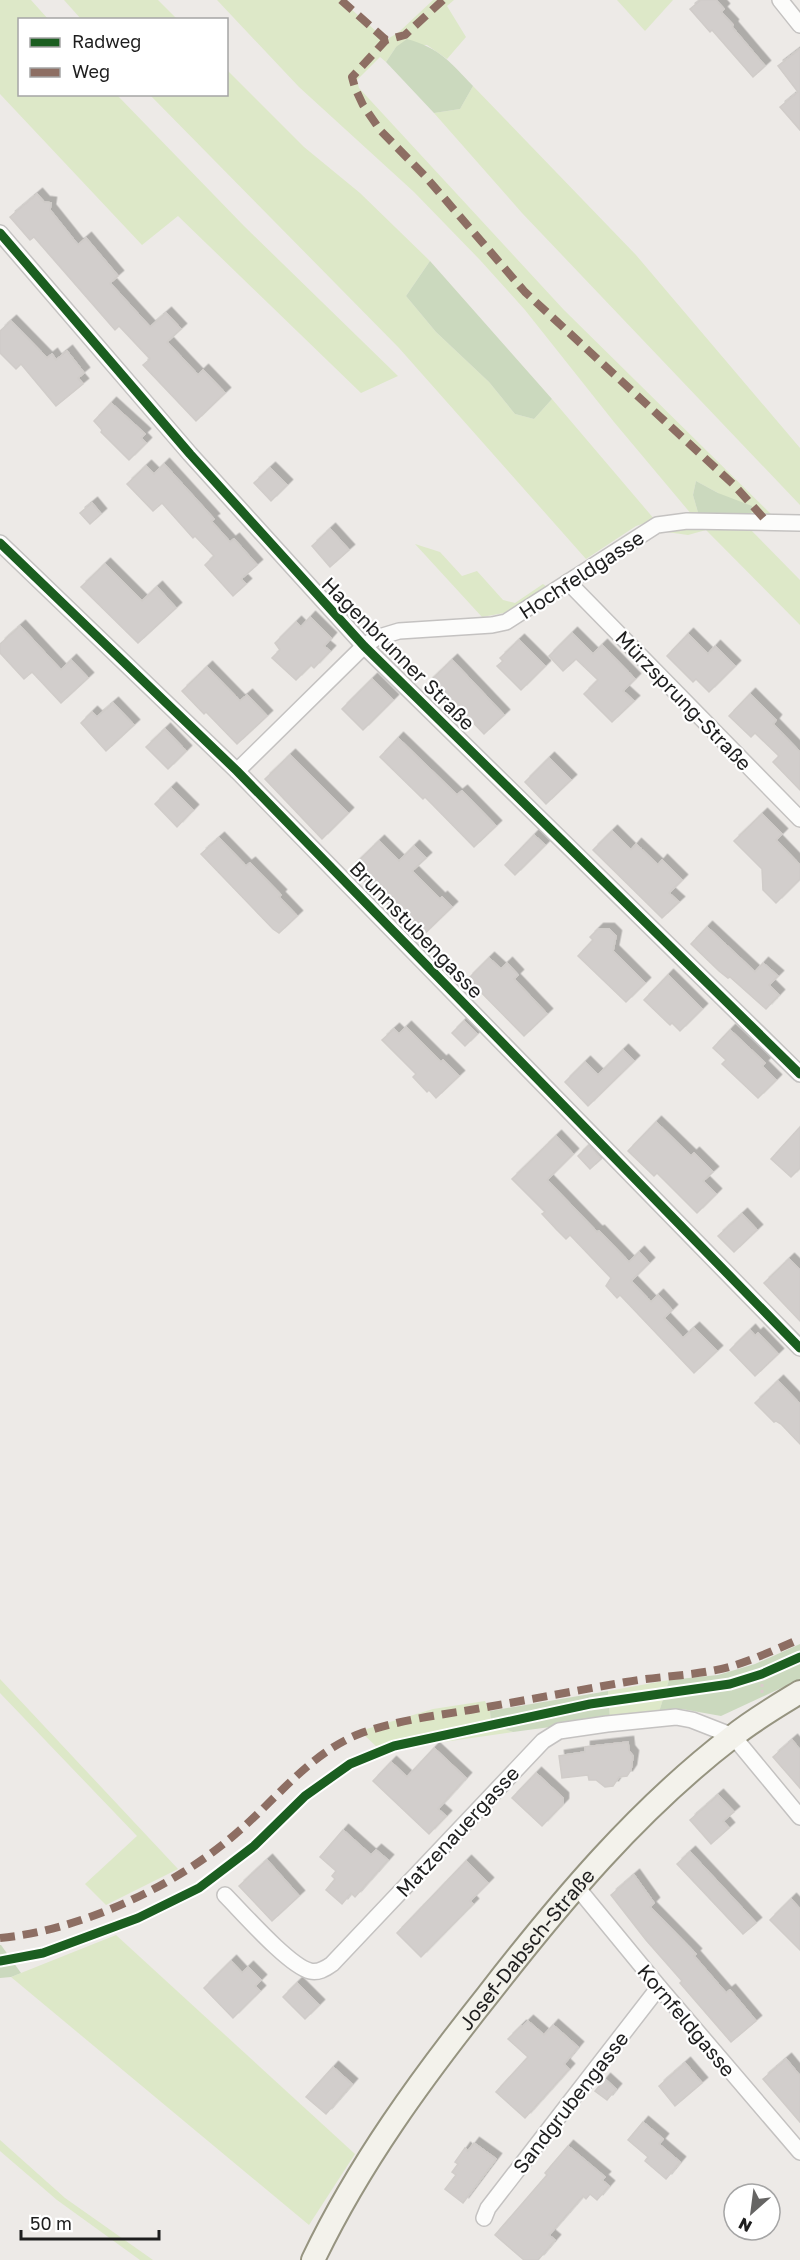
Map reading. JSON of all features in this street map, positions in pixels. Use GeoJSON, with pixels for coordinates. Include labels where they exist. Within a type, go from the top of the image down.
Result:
{"type":"FeatureCollection","features":[{"type":"Feature","properties":{"kind":"main road","name":"Josef-Dabsch-Straße"},"geometry":{"type":"LineString","coordinates":[[313,2260],[353,2184],[422,2080],[520,1953],[576,1886],[661,1797],[734,1736],[800,1692]]}},
{"type":"Feature","properties":{"kind":"street"},"geometry":{"type":"LineString","coordinates":[[780,0],[800,25]]}},
{"type":"Feature","properties":{"kind":"street","name":"Hagenbrunner Straße"},"geometry":{"type":"LineString","coordinates":[[0,233],[197,463],[364,646],[800,1074]]}},
{"type":"Feature","properties":{"kind":"street","name":"Hochfeldgasse"},"geometry":{"type":"LineString","coordinates":[[237,771],[364,646],[376,638],[399,631],[506,622],[644,531],[657,525],[687,521],[800,523]]}},
{"type":"Feature","properties":{"kind":"street","name":"Brunnstubengasse"},"geometry":{"type":"LineString","coordinates":[[0,543],[237,771],[800,1348]]}},
{"type":"Feature","properties":{"kind":"street","name":"Mürzsprung-Straße"},"geometry":{"type":"LineString","coordinates":[[568,582],[800,819]]}},
{"type":"Feature","properties":{"kind":"street","name":"Matzenauergasse"},"geometry":{"type":"LineString","coordinates":[[225,1895],[293,1961],[308,1971],[317,1972],[332,1964],[536,1747],[550,1736],[559,1731],[676,1717],[692,1720],[734,1736]]}},
{"type":"Feature","properties":{"kind":"street"},"geometry":{"type":"LineString","coordinates":[[734,1736],[800,1817]]}},
{"type":"Feature","properties":{"kind":"street","name":"Kornfeldgasse"},"geometry":{"type":"LineString","coordinates":[[576,1886],[659,1988],[800,2151]]}},
{"type":"Feature","properties":{"kind":"street","name":"Sandgrubengasse"},"geometry":{"type":"LineString","coordinates":[[484,2218],[495,2199],[659,1988]]}},
{"type":"Feature","properties":{"kind":"path"},"geometry":{"type":"LineString","coordinates":[[752,1677],[772,1670]]}},
{"type":"Feature","properties":{"kind":"green space"},"geometry":{"type":"Polygon","coordinates":[[[0,0],[31,0],[47,18],[18,18],[18,96],[118,96],[244,226],[398,376],[361,393],[178,216],[142,245],[0,94],[0,0]]]}},
{"type":"Feature","properties":{"kind":"green space"},"geometry":{"type":"Polygon","coordinates":[[[64,0],[158,0],[176,18],[80,18],[64,0]]]}},
{"type":"Feature","properties":{"kind":"green space"},"geometry":{"type":"Polygon","coordinates":[[[217,0],[341,0],[386,40],[399,32],[433,0],[454,0],[447,6],[466,37],[447,59],[427,45],[396,47],[386,62],[380,57],[357,80],[359,88],[564,310],[775,518],[751,518],[718,493],[696,481],[693,495],[699,516],[692,515],[525,310],[480,260],[414,192],[299,87],[217,0]]]}},
{"type":"Feature","properties":{"kind":"green space"},"geometry":{"type":"Polygon","coordinates":[[[617,0],[673,0],[645,31],[617,0]]]}},
{"type":"Feature","properties":{"kind":"green space"},"geometry":{"type":"Polygon","coordinates":[[[407,39],[437,52],[473,86],[460,109],[434,113],[386,62],[396,47],[407,39]]]}},
{"type":"Feature","properties":{"kind":"green space"},"geometry":{"type":"Polygon","coordinates":[[[228,71],[304,147],[360,193],[430,261],[406,296],[436,332],[489,382],[515,414],[534,419],[552,399],[655,520],[636,526],[586,559],[399,348],[151,96],[228,96],[228,71]]]}},
{"type":"Feature","properties":{"kind":"green space"},"geometry":{"type":"Polygon","coordinates":[[[473,86],[636,255],[800,448],[800,505],[522,213],[434,113],[460,109],[473,86]]]}},
{"type":"Feature","properties":{"kind":"green space"},"geometry":{"type":"Polygon","coordinates":[[[430,261],[552,399],[534,419],[515,414],[489,382],[436,332],[406,296],[430,261]]]}},
{"type":"Feature","properties":{"kind":"green space"},"geometry":{"type":"Polygon","coordinates":[[[696,481],[718,493],[752,506],[751,518],[699,516],[693,495],[696,481]]]}},
{"type":"Feature","properties":{"kind":"green space"},"geometry":{"type":"Polygon","coordinates":[[[748,527],[800,580],[800,625],[706,530],[688,535],[667,532],[686,529],[748,527]]]}},
{"type":"Feature","properties":{"kind":"green space"},"geometry":{"type":"Polygon","coordinates":[[[415,544],[440,552],[462,576],[477,571],[503,600],[515,603],[543,584],[547,587],[504,613],[482,617],[415,544]]]}},
{"type":"Feature","properties":{"kind":"green space"},"geometry":{"type":"Polygon","coordinates":[[[800,1644],[800,1679],[794,1682],[721,1716],[682,1709],[659,1712],[669,1680],[718,1675],[755,1664],[800,1644]]]}},
{"type":"Feature","properties":{"kind":"green space"},"geometry":{"type":"Polygon","coordinates":[[[0,1679],[178,1869],[106,1905],[85,1884],[137,1836],[0,1693],[0,1679]]]}},
{"type":"Feature","properties":{"kind":"green space"},"geometry":{"type":"Polygon","coordinates":[[[669,1680],[659,1712],[610,1719],[608,1691],[669,1680]]]}},
{"type":"Feature","properties":{"kind":"green space"},"geometry":{"type":"Polygon","coordinates":[[[608,1691],[610,1719],[513,1732],[491,1724],[490,1711],[608,1691]]]}},
{"type":"Feature","properties":{"kind":"green space"},"geometry":{"type":"Polygon","coordinates":[[[485,1701],[490,1711],[491,1724],[513,1732],[381,1751],[360,1731],[433,1709],[485,1701]]]}},
{"type":"Feature","properties":{"kind":"green space"},"geometry":{"type":"Polygon","coordinates":[[[116,1935],[355,2154],[309,2225],[11,1977],[116,1935]]]}},
{"type":"Feature","properties":{"kind":"green space"},"geometry":{"type":"Polygon","coordinates":[[[1,1945],[21,1973],[0,1978],[1,1945]]]}},
{"type":"Feature","properties":{"kind":"green space"},"geometry":{"type":"Polygon","coordinates":[[[0,2140],[65,2198],[153,2260],[140,2260],[57,2200],[0,2151],[0,2140]]]}},
{"type":"Feature","properties":{"kind":"building"},"geometry":{"type":"Polygon","coordinates":[[[701,0],[716,0],[724,9],[721,12],[733,25],[732,27],[765,66],[753,77],[712,30],[710,32],[690,9],[701,0]]]}},
{"type":"Feature","properties":{"kind":"building"},"geometry":{"type":"Polygon","coordinates":[[[800,49],[800,130],[780,107],[798,92],[778,66],[800,49]]]}},
{"type":"Feature","properties":{"kind":"building"},"geometry":{"type":"Polygon","coordinates":[[[37,194],[44,202],[51,203],[50,210],[78,245],[86,238],[118,276],[110,283],[150,327],[166,313],[181,329],[167,342],[198,375],[203,370],[225,393],[196,421],[143,365],[150,359],[119,326],[115,330],[34,237],[30,240],[10,217],[37,194]]]}},
{"type":"Feature","properties":{"kind":"building"},"geometry":{"type":"Polygon","coordinates":[[[11,321],[47,358],[52,354],[56,360],[67,351],[84,373],[78,378],[83,384],[56,406],[21,364],[16,369],[0,353],[0,331],[11,321]]]}},
{"type":"Feature","properties":{"kind":"building"},"geometry":{"type":"Polygon","coordinates":[[[111,403],[145,434],[141,438],[146,443],[129,460],[101,432],[102,430],[94,421],[111,403]]]}},
{"type":"Feature","properties":{"kind":"building"},"geometry":{"type":"Polygon","coordinates":[[[164,464],[214,519],[211,521],[230,542],[234,539],[257,565],[241,579],[246,584],[233,596],[205,565],[214,556],[195,536],[193,538],[162,503],[153,511],[127,484],[146,466],[154,474],[164,464]]]}},
{"type":"Feature","properties":{"kind":"building"},"geometry":{"type":"Polygon","coordinates":[[[270,468],[287,485],[271,501],[254,483],[270,468]]]}},
{"type":"Feature","properties":{"kind":"building"},"geometry":{"type":"Polygon","coordinates":[[[92,503],[101,514],[90,524],[80,513],[92,503]]]}},
{"type":"Feature","properties":{"kind":"building"},"geometry":{"type":"Polygon","coordinates":[[[330,529],[349,550],[330,567],[312,546],[330,529]]]}},
{"type":"Feature","properties":{"kind":"building"},"geometry":{"type":"Polygon","coordinates":[[[105,564],[142,601],[157,587],[176,608],[138,643],[81,587],[105,564]]]}},
{"type":"Feature","properties":{"kind":"building"},"geometry":{"type":"Polygon","coordinates":[[[310,617],[331,638],[324,646],[330,651],[314,668],[311,665],[296,680],[272,658],[280,650],[275,643],[296,622],[301,627],[310,617]]]}},
{"type":"Feature","properties":{"kind":"building"},"geometry":{"type":"Polygon","coordinates":[[[20,626],[61,670],[71,660],[88,678],[61,703],[32,672],[24,679],[0,653],[0,644],[20,626]]]}},
{"type":"Feature","properties":{"kind":"building"},"geometry":{"type":"Polygon","coordinates":[[[572,633],[593,654],[602,645],[635,679],[623,691],[634,701],[612,722],[584,694],[598,680],[576,659],[563,671],[549,656],[572,633]]]}},
{"type":"Feature","properties":{"kind":"building"},"geometry":{"type":"Polygon","coordinates":[[[688,634],[708,654],[715,646],[735,666],[709,692],[696,679],[693,682],[667,656],[688,634]]]}},
{"type":"Feature","properties":{"kind":"building"},"geometry":{"type":"Polygon","coordinates":[[[519,640],[545,666],[521,690],[497,666],[503,661],[500,658],[519,640]]]}},
{"type":"Feature","properties":{"kind":"building"},"geometry":{"type":"Polygon","coordinates":[[[452,660],[504,715],[484,734],[458,707],[451,702],[448,705],[428,683],[452,660]]]}},
{"type":"Feature","properties":{"kind":"building"},"geometry":{"type":"Polygon","coordinates":[[[207,667],[240,701],[247,695],[267,716],[237,744],[182,691],[207,667]]]}},
{"type":"Feature","properties":{"kind":"building"},"geometry":{"type":"Polygon","coordinates":[[[372,679],[393,700],[363,730],[342,709],[372,679]]]}},
{"type":"Feature","properties":{"kind":"building"},"geometry":{"type":"Polygon","coordinates":[[[750,694],[776,720],[773,724],[800,752],[800,790],[773,762],[779,756],[755,733],[751,737],[729,716],[750,694]]]}},
{"type":"Feature","properties":{"kind":"building"},"geometry":{"type":"Polygon","coordinates":[[[113,703],[134,725],[106,751],[81,723],[92,712],[97,717],[113,703]]]}},
{"type":"Feature","properties":{"kind":"building"},"geometry":{"type":"Polygon","coordinates":[[[165,729],[186,751],[168,769],[146,747],[165,729]]]}},
{"type":"Feature","properties":{"kind":"building"},"geometry":{"type":"Polygon","coordinates":[[[398,738],[457,795],[462,791],[496,826],[474,847],[425,797],[423,799],[380,757],[398,738]]]}},
{"type":"Feature","properties":{"kind":"building"},"geometry":{"type":"Polygon","coordinates":[[[290,755],[348,813],[322,839],[265,779],[290,755]]]}},
{"type":"Feature","properties":{"kind":"building"},"geometry":{"type":"Polygon","coordinates":[[[549,758],[571,780],[546,804],[525,782],[549,758]]]}},
{"type":"Feature","properties":{"kind":"building"},"geometry":{"type":"Polygon","coordinates":[[[171,788],[193,810],[177,827],[155,804],[171,788]]]}},
{"type":"Feature","properties":{"kind":"building"},"geometry":{"type":"Polygon","coordinates":[[[762,814],[782,834],[776,840],[800,865],[800,879],[776,903],[763,890],[762,869],[734,841],[762,814]]]}},
{"type":"Feature","properties":{"kind":"building"},"geometry":{"type":"Polygon","coordinates":[[[612,831],[631,850],[636,844],[658,865],[662,860],[682,880],[669,893],[679,902],[662,918],[593,850],[612,831]]]}},
{"type":"Feature","properties":{"kind":"building"},"geometry":{"type":"Polygon","coordinates":[[[534,835],[545,845],[515,875],[505,865],[534,835]]]}},
{"type":"Feature","properties":{"kind":"building"},"geometry":{"type":"Polygon","coordinates":[[[219,838],[246,866],[250,863],[281,895],[279,897],[297,916],[279,933],[201,854],[219,838]]]}},
{"type":"Feature","properties":{"kind":"building"},"geometry":{"type":"Polygon","coordinates":[[[379,841],[399,861],[414,846],[426,858],[412,871],[440,899],[442,897],[452,907],[421,937],[351,868],[379,841]]]}},
{"type":"Feature","properties":{"kind":"building"},"geometry":{"type":"Polygon","coordinates":[[[707,927],[755,972],[763,963],[778,976],[769,985],[779,995],[766,1009],[730,977],[728,978],[719,971],[691,944],[707,927]]]}},
{"type":"Feature","properties":{"kind":"building"},"geometry":{"type":"Polygon","coordinates":[[[598,929],[609,929],[616,936],[613,951],[645,983],[626,1002],[578,956],[593,940],[590,937],[598,929]]]}},
{"type":"Feature","properties":{"kind":"building"},"geometry":{"type":"Polygon","coordinates":[[[489,958],[501,969],[507,963],[518,975],[514,979],[547,1014],[524,1036],[468,979],[489,958]]]}},
{"type":"Feature","properties":{"kind":"building"},"geometry":{"type":"Polygon","coordinates":[[[668,975],[702,1009],[680,1031],[672,1023],[670,1025],[644,1000],[668,975]]]}},
{"type":"Feature","properties":{"kind":"building"},"geometry":{"type":"Polygon","coordinates":[[[464,1021],[477,1034],[465,1046],[452,1033],[464,1021]]]}},
{"type":"Feature","properties":{"kind":"building"},"geometry":{"type":"Polygon","coordinates":[[[406,1027],[441,1062],[443,1060],[459,1076],[436,1098],[413,1077],[416,1074],[382,1040],[394,1029],[399,1034],[406,1027]]]}},
{"type":"Feature","properties":{"kind":"building"},"geometry":{"type":"Polygon","coordinates":[[[730,1030],[765,1063],[762,1066],[776,1080],[758,1098],[722,1064],[726,1060],[713,1048],[730,1030]]]}},
{"type":"Feature","properties":{"kind":"building"},"geometry":{"type":"Polygon","coordinates":[[[623,1050],[634,1061],[588,1106],[565,1082],[585,1062],[598,1075],[623,1050]]]}},
{"type":"Feature","properties":{"kind":"building"},"geometry":{"type":"Polygon","coordinates":[[[656,1122],[691,1156],[694,1153],[713,1172],[703,1181],[716,1194],[697,1213],[657,1173],[654,1176],[628,1151],[656,1122]]]}},
{"type":"Feature","properties":{"kind":"building"},"geometry":{"type":"Polygon","coordinates":[[[800,1127],[800,1168],[791,1177],[771,1159],[800,1127]]]}},
{"type":"Feature","properties":{"kind":"building"},"geometry":{"type":"Polygon","coordinates":[[[556,1136],[573,1154],[547,1180],[629,1262],[639,1252],[649,1263],[631,1281],[651,1302],[658,1295],[672,1310],[664,1318],[683,1338],[694,1328],[717,1351],[694,1373],[620,1295],[617,1298],[606,1286],[611,1278],[570,1235],[566,1239],[556,1229],[542,1214],[545,1212],[512,1179],[556,1136]]]}},
{"type":"Feature","properties":{"kind":"building"},"geometry":{"type":"Polygon","coordinates":[[[589,1145],[601,1159],[590,1169],[578,1156],[589,1145]]]}},
{"type":"Feature","properties":{"kind":"building"},"geometry":{"type":"Polygon","coordinates":[[[742,1214],[757,1230],[734,1252],[718,1236],[742,1214]]]}},
{"type":"Feature","properties":{"kind":"building"},"geometry":{"type":"Polygon","coordinates":[[[789,1259],[800,1270],[800,1321],[764,1283],[789,1259]]]}},
{"type":"Feature","properties":{"kind":"building"},"geometry":{"type":"Polygon","coordinates":[[[750,1330],[755,1336],[758,1333],[778,1354],[755,1376],[730,1350],[750,1330]]]}},
{"type":"Feature","properties":{"kind":"building"},"geometry":{"type":"Polygon","coordinates":[[[778,1381],[800,1404],[800,1444],[781,1424],[774,1422],[755,1403],[778,1381]]]}},
{"type":"Feature","properties":{"kind":"building"},"geometry":{"type":"Polygon","coordinates":[[[792,1740],[800,1750],[800,1788],[773,1757],[792,1740]]]}},
{"type":"Feature","properties":{"kind":"building"},"geometry":{"type":"Polygon","coordinates":[[[628,1742],[629,1751],[633,1756],[631,1770],[627,1776],[619,1777],[613,1786],[605,1787],[596,1780],[589,1780],[588,1775],[562,1778],[559,1756],[585,1752],[585,1747],[628,1742]]]}},
{"type":"Feature","properties":{"kind":"building"},"geometry":{"type":"Polygon","coordinates":[[[434,1748],[466,1778],[438,1809],[446,1816],[429,1834],[373,1781],[391,1762],[407,1777],[434,1748]]]}},
{"type":"Feature","properties":{"kind":"building"},"geometry":{"type":"Polygon","coordinates":[[[536,1773],[563,1798],[563,1804],[542,1826],[512,1798],[536,1773]]]}},
{"type":"Feature","properties":{"kind":"building"},"geometry":{"type":"Polygon","coordinates":[[[718,1795],[734,1812],[723,1821],[729,1828],[711,1844],[690,1820],[718,1795]]]}},
{"type":"Feature","properties":{"kind":"building"},"geometry":{"type":"Polygon","coordinates":[[[343,1830],[371,1855],[376,1850],[388,1860],[355,1897],[351,1893],[342,1904],[326,1890],[335,1879],[332,1876],[336,1871],[320,1857],[343,1830]]]}},
{"type":"Feature","properties":{"kind":"building"},"geometry":{"type":"Polygon","coordinates":[[[690,1852],[756,1923],[743,1934],[677,1864],[690,1852]]]}},
{"type":"Feature","properties":{"kind":"building"},"geometry":{"type":"Polygon","coordinates":[[[267,1860],[299,1896],[272,1921],[239,1886],[267,1860]]]}},
{"type":"Feature","properties":{"kind":"building"},"geometry":{"type":"Polygon","coordinates":[[[466,1861],[488,1883],[470,1901],[473,1904],[421,1957],[397,1933],[466,1861]]]}},
{"type":"Feature","properties":{"kind":"building"},"geometry":{"type":"Polygon","coordinates":[[[634,1875],[654,1903],[650,1907],[696,1954],[694,1956],[726,1993],[730,1990],[756,2021],[731,2042],[680,1983],[682,1981],[611,1895],[634,1875]]]}},
{"type":"Feature","properties":{"kind":"building"},"geometry":{"type":"Polygon","coordinates":[[[791,1899],[800,1909],[800,1950],[770,1920],[791,1899]]]}},
{"type":"Feature","properties":{"kind":"building"},"geometry":{"type":"Polygon","coordinates":[[[231,1961],[242,1973],[248,1967],[261,1980],[255,1986],[260,1991],[233,2018],[204,1988],[231,1961]]]}},
{"type":"Feature","properties":{"kind":"building"},"geometry":{"type":"Polygon","coordinates":[[[297,1983],[319,2005],[305,2019],[283,1997],[297,1983]]]}},
{"type":"Feature","properties":{"kind":"building"},"geometry":{"type":"Polygon","coordinates":[[[528,2021],[544,2035],[553,2025],[578,2047],[564,2064],[569,2069],[525,2118],[496,2092],[528,2057],[508,2039],[528,2021]]]}},
{"type":"Feature","properties":{"kind":"building"},"geometry":{"type":"Polygon","coordinates":[[[786,2059],[800,2076],[800,2122],[763,2079],[786,2059]]]}},
{"type":"Feature","properties":{"kind":"building"},"geometry":{"type":"Polygon","coordinates":[[[685,2063],[702,2083],[675,2106],[659,2086],[685,2063]]]}},
{"type":"Feature","properties":{"kind":"building"},"geometry":{"type":"Polygon","coordinates":[[[333,2067],[352,2084],[326,2114],[306,2097],[333,2067]]]}},
{"type":"Feature","properties":{"kind":"building"},"geometry":{"type":"Polygon","coordinates":[[[605,2079],[616,2089],[607,2100],[595,2091],[605,2079]]]}},
{"type":"Feature","properties":{"kind":"building"},"geometry":{"type":"Polygon","coordinates":[[[643,2122],[663,2139],[659,2144],[680,2162],[666,2179],[645,2161],[648,2157],[628,2140],[643,2122]]]}},
{"type":"Feature","properties":{"kind":"building"},"geometry":{"type":"Polygon","coordinates":[[[474,2143],[496,2159],[463,2203],[445,2189],[456,2175],[452,2172],[458,2164],[455,2162],[465,2148],[468,2151],[474,2143]]]}},
{"type":"Feature","properties":{"kind":"building"},"geometry":{"type":"Polygon","coordinates":[[[568,2146],[605,2177],[602,2180],[609,2186],[597,2200],[590,2194],[586,2199],[583,2196],[549,2235],[555,2240],[538,2260],[524,2260],[495,2235],[547,2175],[545,2173],[568,2146]]]}},
{"type":"Feature","properties":{"kind":"marked path"},"geometry":{"type":"LineString","coordinates":[[341,0],[386,40]]}},
{"type":"Feature","properties":{"kind":"marked path"},"geometry":{"type":"LineString","coordinates":[[443,0],[405,35],[386,40],[352,77],[363,105],[380,130],[425,176],[525,292],[734,485],[768,523]]}},
{"type":"Feature","properties":{"kind":"marked path"},"geometry":{"type":"LineString","coordinates":[[0,1938],[31,1933],[96,1915],[159,1886],[216,1850],[310,1764],[342,1742],[359,1734],[428,1717],[626,1682],[716,1670],[747,1661],[800,1639]]}},
{"type":"Feature","properties":{"kind":"cycle path"},"geometry":{"type":"LineString","coordinates":[[0,233],[190,454],[364,646],[800,1074]]}},
{"type":"Feature","properties":{"kind":"cycle path"},"geometry":{"type":"LineString","coordinates":[[0,543],[237,771],[800,1348]]}},
{"type":"Feature","properties":{"kind":"cycle path"},"geometry":{"type":"LineString","coordinates":[[0,1961],[43,1953],[138,1918],[199,1888],[254,1846],[305,1796],[350,1764],[394,1746],[590,1704],[730,1684],[762,1674],[800,1657]]}}]}
